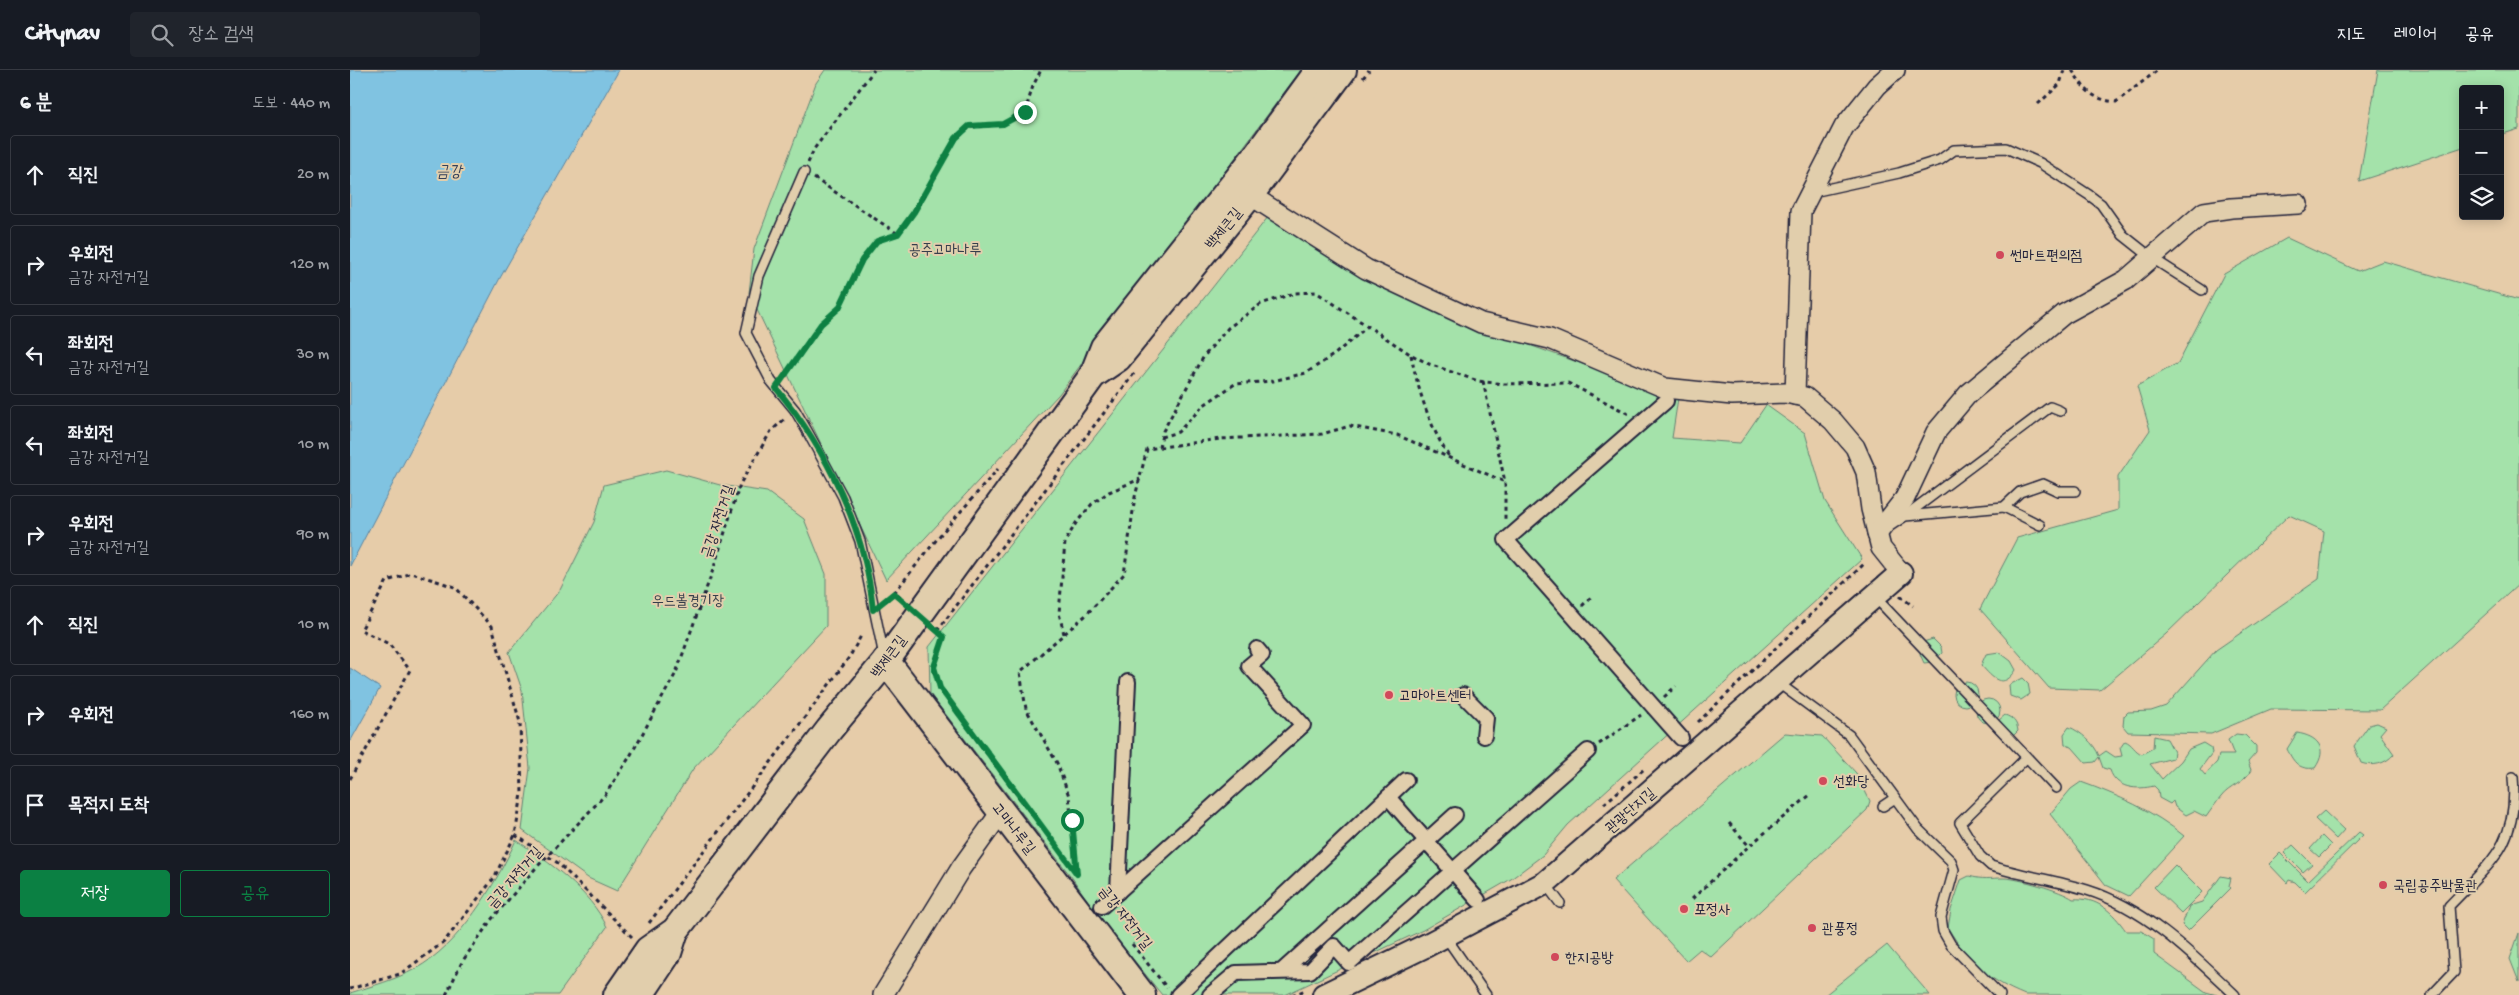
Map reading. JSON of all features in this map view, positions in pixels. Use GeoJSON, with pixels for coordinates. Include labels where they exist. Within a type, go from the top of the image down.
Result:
{"type":"FeatureCollection","features":[{"type":"Feature","properties":{"kind":"main road","name":"백제큰길"},"geometry":{"type":"LineString","coordinates":[[640,995],[668,954],[674,931],[829,730],[886,661],[918,613],[1093,375],[1104,347],[1253,159],[1319,70]]}},
{"type":"Feature","properties":{"kind":"main road","name":"백제큰길"},"geometry":{"type":"LineString","coordinates":[[1093,375],[1118,358],[1250,195],[1342,70]]}},
{"type":"Feature","properties":{"kind":"main road","name":"고마나루길"},"geometry":{"type":"LineString","coordinates":[[886,661],[1142,995]]}},
{"type":"Feature","properties":{"kind":"main road","name":"백제큰길"},"geometry":{"type":"LineString","coordinates":[[617,995],[648,937],[674,931]]}},
{"type":"Feature","properties":{"kind":"street"},"geometry":{"type":"LineString","coordinates":[[1795,395],[1801,211],[1844,127],[1877,86],[1895,70]]}},
{"type":"Feature","properties":{"kind":"street"},"geometry":{"type":"LineString","coordinates":[[1250,195],[1366,269],[1481,324],[1550,338],[1665,388],[1732,395],[1785,393],[1805,397],[1820,409],[1855,448],[1866,472],[1871,509],[1881,548],[1901,572]]}},
{"type":"Feature","properties":{"kind":"street"},"geometry":{"type":"LineString","coordinates":[[1877,534],[1905,498],[1936,432],[1968,394],[2064,314],[2126,280],[2204,212],[2231,208],[2298,204]]}},
{"type":"Feature","properties":{"kind":"street"},"geometry":{"type":"LineString","coordinates":[[1666,401],[1506,540],[1681,738]]}},
{"type":"Feature","properties":{"kind":"street","name":"관광단지길"},"geometry":{"type":"LineString","coordinates":[[1318,991],[1445,935],[1545,883],[1901,572]]}},
{"type":"Feature","properties":{"kind":"street"},"geometry":{"type":"LineString","coordinates":[[1102,906],[1303,725],[1249,666],[1262,655],[1257,649]]}},
{"type":"Feature","properties":{"kind":"street"},"geometry":{"type":"LineString","coordinates":[[1118,892],[1128,682]]}},
{"type":"Feature","properties":{"kind":"street"},"geometry":{"type":"LineString","coordinates":[[1464,695],[1486,718],[1484,736]]}},
{"type":"Feature","properties":{"kind":"street"},"geometry":{"type":"LineString","coordinates":[[1210,995],[1236,972],[1310,971],[1334,946],[1349,963],[1588,751]]}},
{"type":"Feature","properties":{"kind":"street"},"geometry":{"type":"LineString","coordinates":[[1178,995],[1406,780]]}},
{"type":"Feature","properties":{"kind":"street"},"geometry":{"type":"LineString","coordinates":[[1388,797],[1478,900]]}},
{"type":"Feature","properties":{"kind":"street"},"geometry":{"type":"LineString","coordinates":[[882,995],[961,868],[1001,812]]}},
{"type":"Feature","properties":{"kind":"street"},"geometry":{"type":"LineString","coordinates":[[1282,972],[1455,815]]}},
{"type":"Feature","properties":{"kind":"lane"},"geometry":{"type":"LineString","coordinates":[[1810,193],[1899,173],[1940,160],[1954,150],[2006,148],[2040,163],[2089,195],[2100,204],[2123,235],[2152,258],[2202,290]]}},
{"type":"Feature","properties":{"kind":"lane"},"geometry":{"type":"LineString","coordinates":[[804,172],[759,276],[746,333],[776,388],[795,410],[825,462],[846,506],[860,541],[873,610],[886,661]]}},
{"type":"Feature","properties":{"kind":"lane"},"geometry":{"type":"LineString","coordinates":[[1877,534],[1905,516],[2050,407],[2060,411]]}},
{"type":"Feature","properties":{"kind":"lane"},"geometry":{"type":"LineString","coordinates":[[2004,507],[2020,492],[2043,484],[2058,491],[2075,491]]}},
{"type":"Feature","properties":{"kind":"lane"},"geometry":{"type":"LineString","coordinates":[[1905,516],[2004,507],[2040,525]]}},
{"type":"Feature","properties":{"kind":"lane"},"geometry":{"type":"LineString","coordinates":[[1873,595],[2056,788]]}},
{"type":"Feature","properties":{"kind":"lane"},"geometry":{"type":"LineString","coordinates":[[1774,681],[1849,735],[1918,829],[1952,861],[1954,870],[1941,917],[1943,931],[1951,945],[2000,995]]}},
{"type":"Feature","properties":{"kind":"lane"},"geometry":{"type":"LineString","coordinates":[[2026,758],[1960,823],[1980,856],[1992,866],[2088,890],[2114,900],[2139,915],[2192,954],[2235,995]]}},
{"type":"Feature","properties":{"kind":"lane"},"geometry":{"type":"LineString","coordinates":[[2432,995],[2454,972],[2449,906],[2510,838],[2518,800],[2513,777]]}},
{"type":"Feature","properties":{"kind":"lane"},"geometry":{"type":"LineString","coordinates":[[1883,806],[1895,798]]}},
{"type":"Feature","properties":{"kind":"lane"},"geometry":{"type":"LineString","coordinates":[[1545,883],[1560,903]]}},
{"type":"Feature","properties":{"kind":"lane"},"geometry":{"type":"LineString","coordinates":[[1445,935],[1486,995]]}},
{"type":"Feature","properties":{"kind":"path"},"geometry":{"type":"LineString","coordinates":[[874,70],[814,149],[804,172],[898,234]]}},
{"type":"Feature","properties":{"kind":"path"},"geometry":{"type":"LineString","coordinates":[[776,388],[821,324],[839,308],[862,260],[877,241],[898,234],[914,212],[956,138],[969,126],[1003,124],[1025,112],[1033,86],[1041,70]]}},
{"type":"Feature","properties":{"kind":"path"},"geometry":{"type":"LineString","coordinates":[[2038,104],[2060,84],[2064,70]]}},
{"type":"Feature","properties":{"kind":"path"},"geometry":{"type":"LineString","coordinates":[[2072,70],[2084,89],[2100,100],[2116,102],[2158,70]]}},
{"type":"Feature","properties":{"kind":"path"},"geometry":{"type":"LineString","coordinates":[[1159,448],[1162,430],[1204,356],[1228,328],[1261,304],[1295,293],[1316,292],[1410,354],[1429,364],[1483,381],[1503,384],[1568,383],[1632,416]]}},
{"type":"Feature","properties":{"kind":"path"},"geometry":{"type":"LineString","coordinates":[[1161,437],[1178,432],[1204,405],[1235,384],[1273,381],[1306,373],[1335,354],[1368,326]]}},
{"type":"Feature","properties":{"kind":"path"},"geometry":{"type":"LineString","coordinates":[[1410,354],[1416,378],[1440,442],[1450,458]]}},
{"type":"Feature","properties":{"kind":"path"},"geometry":{"type":"LineString","coordinates":[[1483,381],[1505,482],[1506,540]]}},
{"type":"Feature","properties":{"kind":"path","name":"금강 자전거길"},"geometry":{"type":"LineString","coordinates":[[446,995],[462,962],[491,920],[547,856],[605,795],[629,758],[676,673],[714,567],[740,484],[771,430],[795,410]]}},
{"type":"Feature","properties":{"kind":"path"},"geometry":{"type":"LineString","coordinates":[[1077,874],[1069,796],[1057,763],[1026,710],[1020,672],[1085,616],[1124,574],[1147,449],[1220,439],[1322,434],[1350,426],[1397,434],[1505,482]]}},
{"type":"Feature","properties":{"kind":"path"},"geometry":{"type":"LineString","coordinates":[[1064,634],[1059,613],[1065,542],[1076,523],[1092,504],[1109,492],[1140,480]]}},
{"type":"Feature","properties":{"kind":"path"},"geometry":{"type":"LineString","coordinates":[[1681,738],[1865,563]]}},
{"type":"Feature","properties":{"kind":"path"},"geometry":{"type":"LineString","coordinates":[[350,779],[410,670],[389,644],[361,630],[387,581],[412,573],[455,587],[492,626],[520,722],[522,794],[515,835],[494,878],[444,942],[400,974],[350,989]]}},
{"type":"Feature","properties":{"kind":"path"},"geometry":{"type":"LineString","coordinates":[[873,610],[894,593],[944,637],[934,667],[940,688],[1031,813]]}},
{"type":"Feature","properties":{"kind":"path"},"geometry":{"type":"LineString","coordinates":[[515,835],[558,863],[648,937],[850,656],[862,634]]}},
{"type":"Feature","properties":{"kind":"path"},"geometry":{"type":"LineString","coordinates":[[1588,751],[1654,707]]}},
{"type":"Feature","properties":{"kind":"path"},"geometry":{"type":"LineString","coordinates":[[1601,806],[1652,763]]}},
{"type":"Feature","properties":{"kind":"path"},"geometry":{"type":"LineString","coordinates":[[1692,899],[1749,846],[1810,795]]}},
{"type":"Feature","properties":{"kind":"path"},"geometry":{"type":"LineString","coordinates":[[1729,823],[1749,846]]}},
{"type":"Feature","properties":{"kind":"path","name":"금강 자전거길"},"geometry":{"type":"LineString","coordinates":[[1072,866],[1083,880]]}},
{"type":"Feature","properties":{"kind":"path","name":"금강 자전거길"},"geometry":{"type":"LineString","coordinates":[[1129,941],[1174,995]]}},
{"type":"Feature","properties":{"kind":"path"},"geometry":{"type":"LineString","coordinates":[[1292,995],[1318,991]]}},
{"type":"Feature","properties":{"kind":"green space","name":"공주고마나루"},"geometry":{"type":"Polygon","coordinates":[[[825,70],[1301,70],[1059,394],[886,580],[749,293],[754,249],[816,83],[825,70]]]}},
{"type":"Feature","properties":{"kind":"green space"},"geometry":{"type":"Polygon","coordinates":[[[2378,70],[2519,70],[2519,129],[2504,134],[2504,85],[2459,85],[2459,148],[2359,181],[2378,70]]]}},
{"type":"Feature","properties":{"kind":"green space"},"geometry":{"type":"Polygon","coordinates":[[[1268,217],[1341,265],[1473,325],[1678,398],[1672,438],[1740,443],[1766,405],[1805,433],[1825,501],[1862,559],[1568,825],[1543,855],[1511,879],[1423,930],[1285,995],[1162,995],[1095,912],[1073,879],[930,694],[929,647],[1268,217]]]}},
{"type":"Feature","properties":{"kind":"green space"},"geometry":{"type":"Polygon","coordinates":[[[2287,238],[2358,271],[2383,261],[2519,300],[2519,584],[2380,710],[2271,709],[2211,734],[2128,732],[2123,726],[2124,716],[2128,712],[2151,711],[2166,706],[2216,650],[2319,579],[2324,531],[2289,515],[2166,634],[2100,690],[2049,688],[1980,609],[2017,538],[2118,510],[2118,477],[2150,430],[2137,386],[2178,363],[2224,274],[2287,238]]]}},
{"type":"Feature","properties":{"kind":"green space","name":"우드볼경기장"},"geometry":{"type":"Polygon","coordinates":[[[666,470],[720,485],[767,492],[804,519],[826,574],[826,626],[693,769],[617,891],[588,878],[522,830],[530,768],[522,690],[509,652],[560,590],[594,522],[604,485],[666,470]]]}},
{"type":"Feature","properties":{"kind":"green space"},"geometry":{"type":"Polygon","coordinates":[[[1933,639],[1941,647],[1942,653],[1933,662],[1924,663],[1920,654],[1923,642],[1933,639]]]}},
{"type":"Feature","properties":{"kind":"green space"},"geometry":{"type":"Polygon","coordinates":[[[1999,652],[2011,661],[2016,670],[2007,680],[2002,681],[1994,678],[1981,665],[1986,654],[1999,652]]]}},
{"type":"Feature","properties":{"kind":"green space"},"geometry":{"type":"Polygon","coordinates":[[[2023,678],[2028,683],[2030,694],[2021,700],[2010,696],[2009,685],[2023,678]]]}},
{"type":"Feature","properties":{"kind":"green space"},"geometry":{"type":"Polygon","coordinates":[[[1966,682],[1975,685],[1978,694],[1975,703],[1966,706],[1957,703],[1954,694],[1957,685],[1966,682]]]}},
{"type":"Feature","properties":{"kind":"green space"},"geometry":{"type":"Polygon","coordinates":[[[1988,699],[1997,702],[2000,711],[1997,720],[1988,723],[1979,720],[1976,711],[1979,702],[1988,699]]]}},
{"type":"Feature","properties":{"kind":"green space"},"geometry":{"type":"Polygon","coordinates":[[[2005,715],[2017,725],[2018,731],[2011,738],[1997,727],[1999,720],[2005,715]]]}},
{"type":"Feature","properties":{"kind":"green space"},"geometry":{"type":"Polygon","coordinates":[[[2377,723],[2386,727],[2380,734],[2394,754],[2379,764],[2361,763],[2354,746],[2369,725],[2377,723]]]}},
{"type":"Feature","properties":{"kind":"green space"},"geometry":{"type":"Polygon","coordinates":[[[2069,727],[2087,739],[2099,756],[2106,751],[2115,757],[2122,756],[2120,748],[2125,741],[2142,754],[2153,748],[2154,736],[2167,739],[2174,752],[2173,758],[2150,764],[2162,779],[2181,761],[2189,749],[2203,743],[2211,748],[2212,753],[2200,769],[2205,775],[2217,762],[2219,755],[2234,755],[2228,740],[2236,734],[2245,735],[2256,746],[2256,753],[2248,762],[2251,770],[2248,774],[2224,793],[2206,817],[2194,811],[2186,815],[2175,807],[2173,801],[2170,804],[2159,798],[2158,790],[2154,786],[2134,788],[2117,781],[2110,770],[2103,768],[2099,757],[2095,762],[2086,763],[2072,747],[2065,745],[2064,734],[2069,727]]]}},
{"type":"Feature","properties":{"kind":"green space"},"geometry":{"type":"Polygon","coordinates":[[[1785,733],[1822,736],[1856,773],[1870,801],[1867,810],[1711,957],[1700,949],[1686,961],[1613,880],[1785,733]]]}},
{"type":"Feature","properties":{"kind":"green space"},"geometry":{"type":"Polygon","coordinates":[[[2297,733],[2310,737],[2319,744],[2321,755],[2315,768],[2301,767],[2292,758],[2287,749],[2297,733]]]}},
{"type":"Feature","properties":{"kind":"green space"},"geometry":{"type":"Polygon","coordinates":[[[2081,782],[2135,804],[2184,836],[2129,896],[2106,885],[2050,814],[2071,789],[2081,782]]]}},
{"type":"Feature","properties":{"kind":"green space"},"geometry":{"type":"Polygon","coordinates":[[[2324,811],[2344,830],[2336,839],[2315,819],[2324,811]]]}},
{"type":"Feature","properties":{"kind":"green space"},"geometry":{"type":"Polygon","coordinates":[[[2359,832],[2363,835],[2305,892],[2295,882],[2289,880],[2287,883],[2269,864],[2280,853],[2308,881],[2359,832]]]}},
{"type":"Feature","properties":{"kind":"green space"},"geometry":{"type":"Polygon","coordinates":[[[2322,836],[2331,845],[2319,857],[2310,849],[2322,836]]]}},
{"type":"Feature","properties":{"kind":"green space"},"geometry":{"type":"Polygon","coordinates":[[[516,840],[568,878],[590,901],[607,927],[558,995],[350,995],[350,993],[391,980],[415,969],[431,959],[447,945],[461,930],[487,894],[516,840]]]}},
{"type":"Feature","properties":{"kind":"green space"},"geometry":{"type":"Polygon","coordinates":[[[2293,845],[2312,864],[2303,872],[2284,853],[2293,845]]]}},
{"type":"Feature","properties":{"kind":"green space"},"geometry":{"type":"Polygon","coordinates":[[[2175,865],[2202,892],[2181,913],[2154,887],[2175,865]]]}},
{"type":"Feature","properties":{"kind":"green space"},"geometry":{"type":"Polygon","coordinates":[[[1969,876],[2019,880],[2050,889],[2073,899],[2090,900],[2097,903],[2110,912],[2126,931],[2141,931],[2154,939],[2154,954],[2206,992],[2217,995],[2025,995],[2012,989],[1980,969],[1964,951],[1948,928],[1951,910],[1961,880],[1969,876]]]}},
{"type":"Feature","properties":{"kind":"green space"},"geometry":{"type":"Polygon","coordinates":[[[2221,876],[2231,878],[2229,886],[2231,888],[2188,931],[2182,925],[2189,906],[2202,902],[2221,876]]]}},
{"type":"Feature","properties":{"kind":"green space"},"geometry":{"type":"Polygon","coordinates":[[[2519,933],[2519,982],[2510,959],[2519,933]]]}},
{"type":"Feature","properties":{"kind":"green space"},"geometry":{"type":"Polygon","coordinates":[[[1887,945],[1930,995],[1825,995],[1887,945]]]}},
{"type":"Feature","properties":{"kind":"water","name":"금강"},"geometry":{"type":"Polygon","coordinates":[[[350,70],[619,70],[500,278],[350,566],[350,70]]]}},
{"type":"Feature","properties":{"kind":"water"},"geometry":{"type":"Polygon","coordinates":[[[350,668],[380,688],[350,742],[350,668]]]}},
{"type":"Feature","properties":{"kind":"place","name":"썬마트편의점"},"geometry":{"type":"Point","coordinates":[2000,255]}},
{"type":"Feature","properties":{"kind":"place","name":"고마아트센터"},"geometry":{"type":"Point","coordinates":[1389,695]}},
{"type":"Feature","properties":{"kind":"place","name":"선화당"},"geometry":{"type":"Point","coordinates":[1823,781]}},
{"type":"Feature","properties":{"kind":"place","name":"국립공주박물관"},"geometry":{"type":"Point","coordinates":[2383,885]}},
{"type":"Feature","properties":{"kind":"place","name":"포정사"},"geometry":{"type":"Point","coordinates":[1684,909]}},
{"type":"Feature","properties":{"kind":"place","name":"관풍정"},"geometry":{"type":"Point","coordinates":[1812,928]}},
{"type":"Feature","properties":{"kind":"place","name":"한지공방"},"geometry":{"type":"Point","coordinates":[1555,957]}},
{"type":"Feature","properties":{"kind":"route"},"geometry":{"type":"LineString","coordinates":[[1025,112],[1003,124],[969,126],[956,138],[914,212],[898,234],[877,241],[862,260],[839,308],[821,324],[776,388],[795,410],[843,497],[860,541],[873,610],[894,593],[944,637],[934,667],[940,688],[972,734],[1077,874],[1072,820]]}}]}
